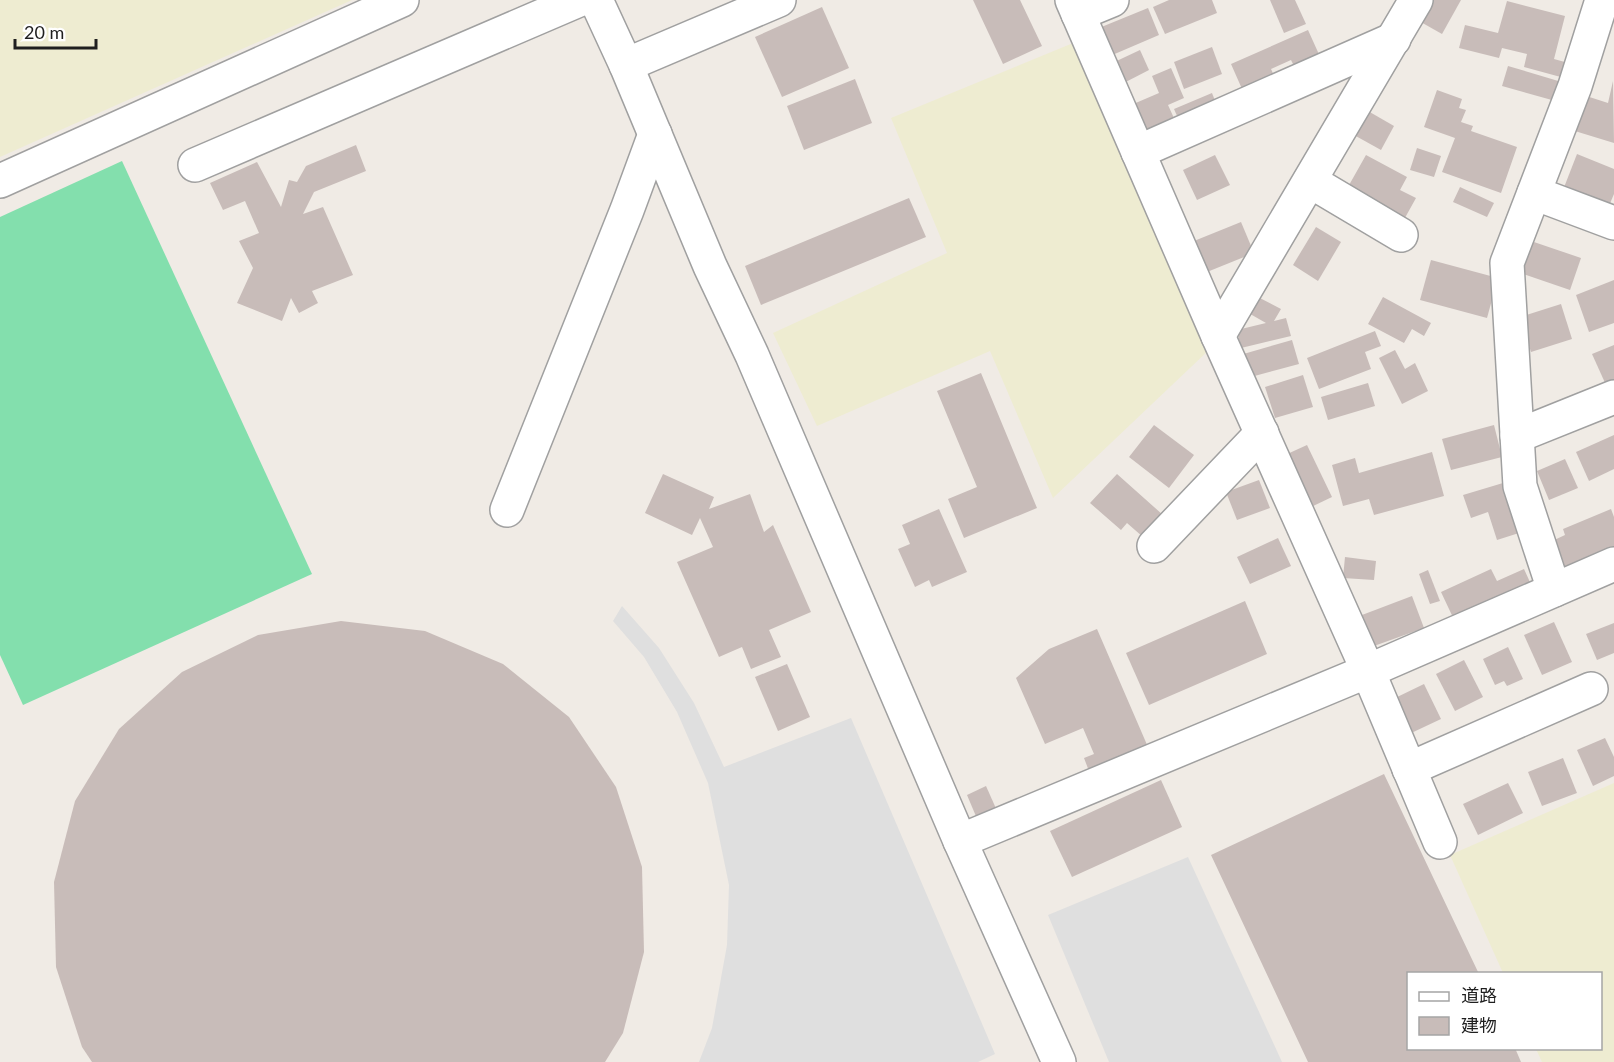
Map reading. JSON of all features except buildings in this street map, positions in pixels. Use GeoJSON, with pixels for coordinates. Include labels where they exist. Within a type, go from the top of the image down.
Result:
{"type":"FeatureCollection","features":[{"type":"Feature","properties":{"kind":"street"},"geometry":{"type":"LineString","coordinates":[[0,181],[402,0]]}},
{"type":"Feature","properties":{"kind":"street"},"geometry":{"type":"LineString","coordinates":[[195,165],[579,0]]}},
{"type":"Feature","properties":{"kind":"street"},"geometry":{"type":"LineString","coordinates":[[596,0],[626,65],[710,266],[752,355],[960,841],[1059,1062]]}},
{"type":"Feature","properties":{"kind":"street"},"geometry":{"type":"LineString","coordinates":[[626,65],[779,0]]}},
{"type":"Feature","properties":{"kind":"street"},"geometry":{"type":"LineString","coordinates":[[1112,0],[1075,7],[1218,336],[1368,671],[1440,842]]}},
{"type":"Feature","properties":{"kind":"street"},"geometry":{"type":"LineString","coordinates":[[1218,336],[1416,0]]}},
{"type":"Feature","properties":{"kind":"street"},"geometry":{"type":"LineString","coordinates":[[1554,590],[1520,486],[1507,263],[1575,86],[1602,0]]}},
{"type":"Feature","properties":{"kind":"street"},"geometry":{"type":"LineString","coordinates":[[1138,152],[1394,39]]}},
{"type":"Feature","properties":{"kind":"street"},"geometry":{"type":"LineString","coordinates":[[507,510],[623,221],[655,134]]}},
{"type":"Feature","properties":{"kind":"street"},"geometry":{"type":"LineString","coordinates":[[1310,181],[1401,235]]}},
{"type":"Feature","properties":{"kind":"street"},"geometry":{"type":"LineString","coordinates":[[1534,193],[1614,223]]}},
{"type":"Feature","properties":{"kind":"street"},"geometry":{"type":"LineString","coordinates":[[1517,436],[1614,397]]}},
{"type":"Feature","properties":{"kind":"street"},"geometry":{"type":"LineString","coordinates":[[1154,546],[1262,433]]}},
{"type":"Feature","properties":{"kind":"street"},"geometry":{"type":"LineString","coordinates":[[960,841],[1368,671],[1614,564]]}},
{"type":"Feature","properties":{"kind":"street"},"geometry":{"type":"LineString","coordinates":[[1409,769],[1590,689]]}},
{"type":"Feature","properties":{"kind":"shaded area"},"geometry":{"type":"Polygon","coordinates":[[[0,0],[352,0],[0,157],[0,0]]]}},
{"type":"Feature","properties":{"kind":"shaded area"},"geometry":{"type":"Polygon","coordinates":[[[1078,41],[1210,349],[1053,498],[990,351],[817,426],[773,333],[947,253],[891,118],[1078,41]]]}},
{"type":"Feature","properties":{"kind":"shaded area"},"geometry":{"type":"Polygon","coordinates":[[[622,606],[659,648],[694,703],[724,767],[851,718],[995,1054],[978,1062],[699,1062],[712,1028],[727,945],[729,885],[708,783],[677,712],[644,657],[613,621],[622,606]]]}},
{"type":"Feature","properties":{"kind":"shaded area"},"geometry":{"type":"Polygon","coordinates":[[[1614,783],[1614,1062],[1542,1062],[1536,1050],[1602,1050],[1602,972],[1503,972],[1450,855],[1614,783]]]}},
{"type":"Feature","properties":{"kind":"shaded area"},"geometry":{"type":"Polygon","coordinates":[[[1188,857],[1282,1062],[1109,1062],[1048,915],[1188,857]]]}},
{"type":"Feature","properties":{"kind":"green space"},"geometry":{"type":"Polygon","coordinates":[[[122,161],[312,574],[23,705],[0,655],[0,217],[122,161]]]}}]}
